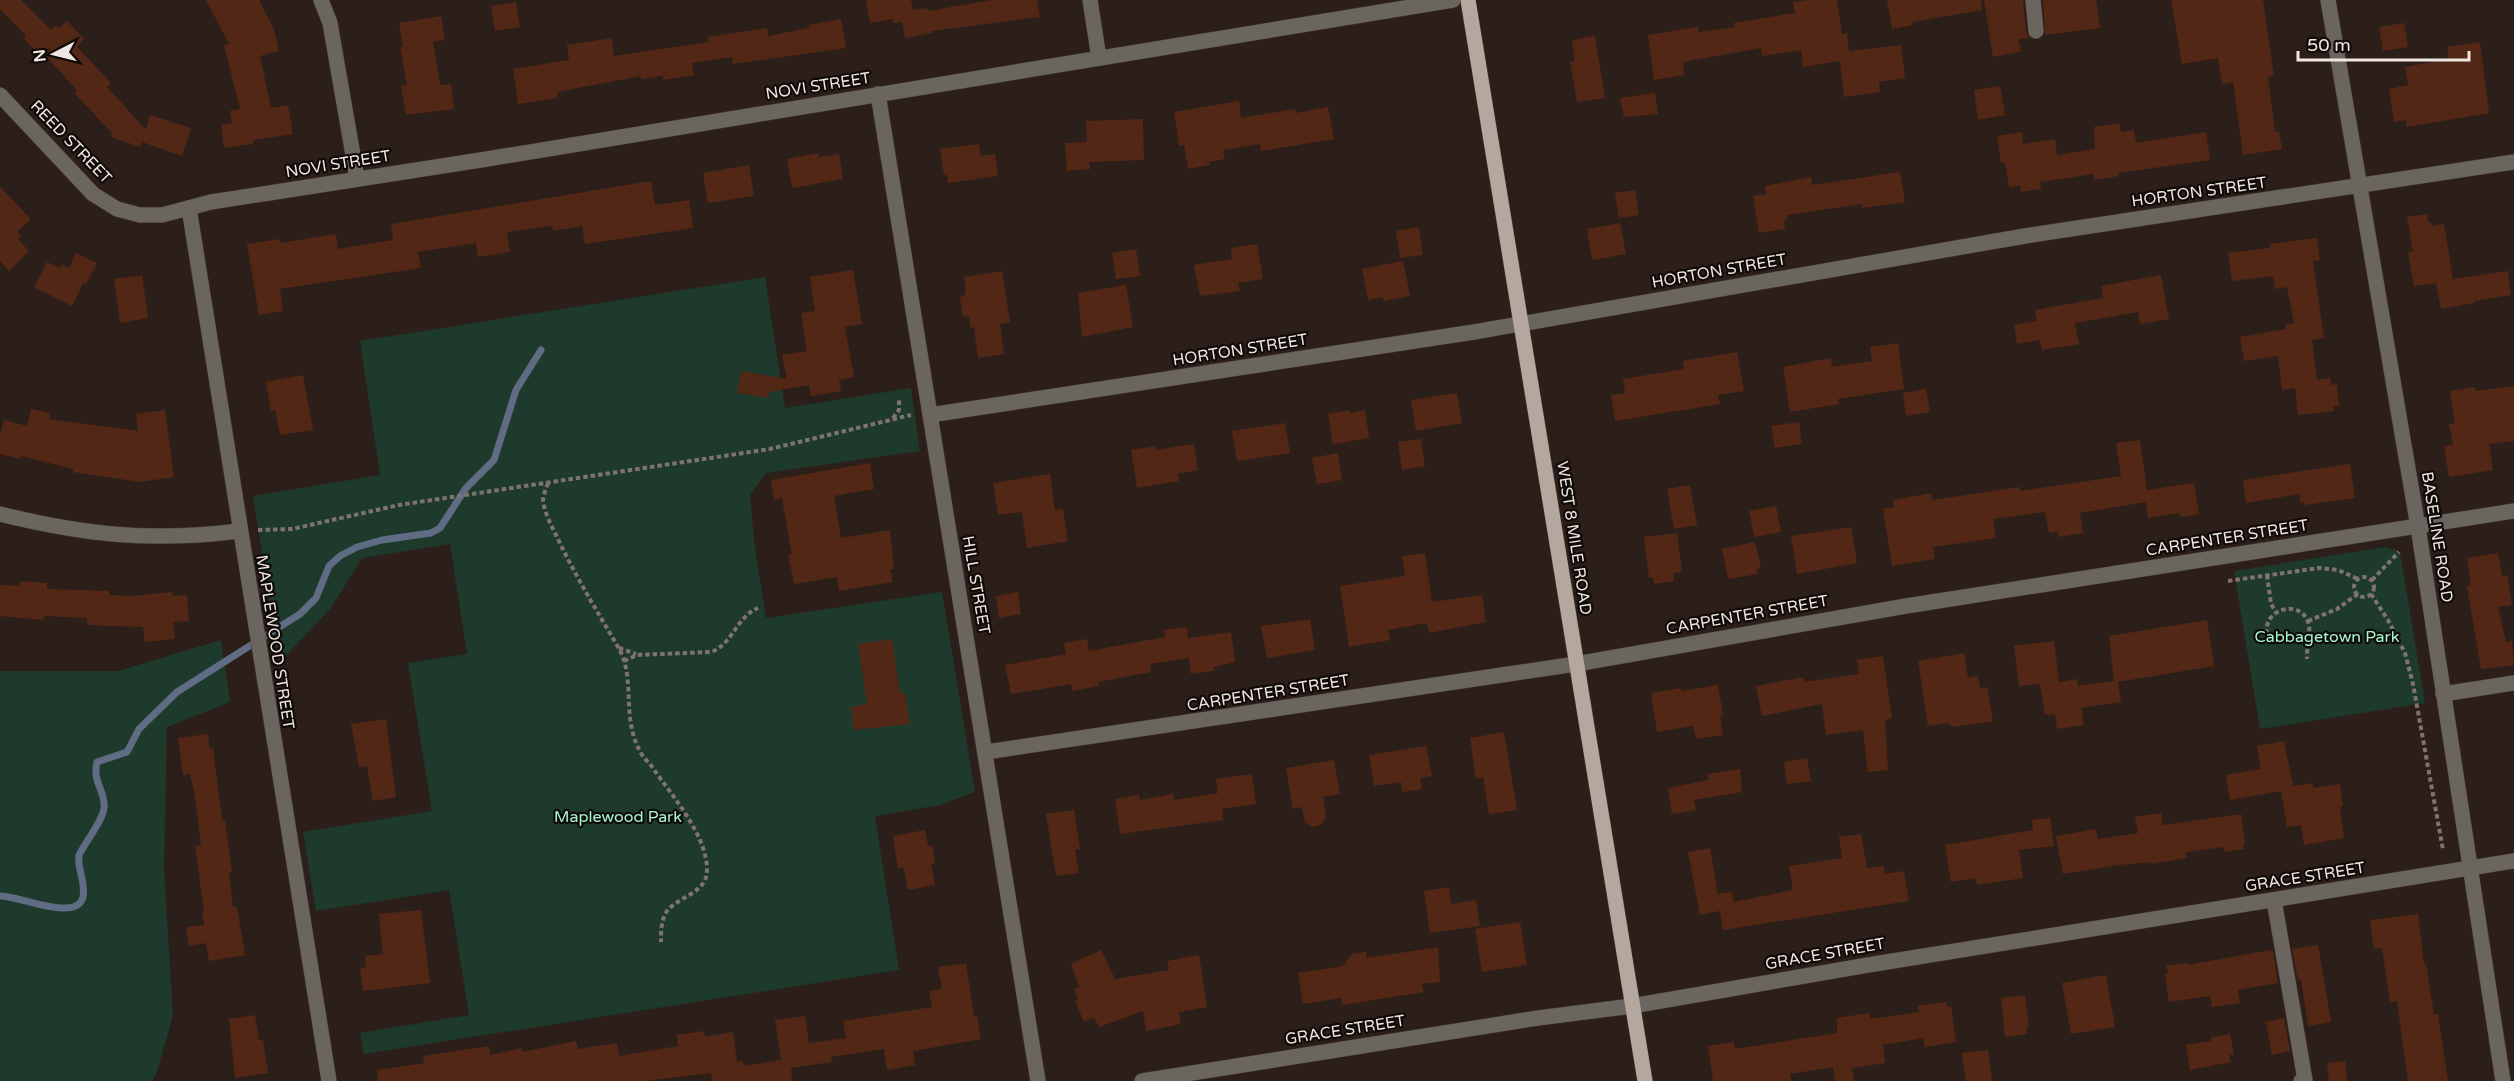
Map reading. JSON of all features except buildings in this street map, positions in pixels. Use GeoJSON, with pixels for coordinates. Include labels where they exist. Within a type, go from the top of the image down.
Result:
{"type":"FeatureCollection","features":[{"type":"Feature","properties":{"kind":"main road","name":"WEST 8 MILE ROAD"},"geometry":{"type":"LineString","coordinates":[[1467,0],[1645,1081]]}},
{"type":"Feature","properties":{"kind":"street"},"geometry":{"type":"LineString","coordinates":[[321,0],[330,23],[357,178]]}},
{"type":"Feature","properties":{"kind":"street"},"geometry":{"type":"LineString","coordinates":[[1090,0],[1099,58]]}},
{"type":"Feature","properties":{"kind":"street","name":"NOVI STREET"},"geometry":{"type":"LineString","coordinates":[[189,208],[211,202],[1453,0]]}},
{"type":"Feature","properties":{"kind":"street"},"geometry":{"type":"LineString","coordinates":[[2033,0],[2036,31]]}},
{"type":"Feature","properties":{"kind":"street","name":"BASELINE ROAD"},"geometry":{"type":"LineString","coordinates":[[2328,0],[2418,527],[2470,868],[2506,1054],[2503,1081]]}},
{"type":"Feature","properties":{"kind":"street","name":"HILL STREET"},"geometry":{"type":"LineString","coordinates":[[878,94],[1038,1081]]}},
{"type":"Feature","properties":{"kind":"street","name":"REED STREET"},"geometry":{"type":"LineString","coordinates":[[0,95],[93,194],[109,204],[140,215],[162,215],[189,208]]}},
{"type":"Feature","properties":{"kind":"street","name":"HORTON STREET"},"geometry":{"type":"LineString","coordinates":[[930,416],[1520,324],[2025,236],[2514,162]]}},
{"type":"Feature","properties":{"kind":"street","name":"MAPLEWOOD STREET"},"geometry":{"type":"LineString","coordinates":[[189,208],[328,1081]]}},
{"type":"Feature","properties":{"kind":"street","name":"CARPENTER STREET"},"geometry":{"type":"LineString","coordinates":[[986,752],[1576,664],[1906,606],[2514,511]]}},
{"type":"Feature","properties":{"kind":"street"},"geometry":{"type":"LineString","coordinates":[[0,514],[90,532],[136,537],[175,537],[239,531]]}},
{"type":"Feature","properties":{"kind":"street"},"geometry":{"type":"LineString","coordinates":[[2444,694],[2514,683]]}},
{"type":"Feature","properties":{"kind":"street","name":"GRACE STREET"},"geometry":{"type":"LineString","coordinates":[[1142,1081],[1538,1018],[1632,1006],[2514,861]]}},
{"type":"Feature","properties":{"kind":"street"},"geometry":{"type":"LineString","coordinates":[[2274,900],[2305,1080],[2301,1081]]}},
{"type":"Feature","properties":{"kind":"path"},"geometry":{"type":"LineString","coordinates":[[892,418],[899,410],[899,398]]}},
{"type":"Feature","properties":{"kind":"path"},"geometry":{"type":"LineString","coordinates":[[239,531],[292,529],[399,505],[771,449],[906,415],[930,416]]}},
{"type":"Feature","properties":{"kind":"path"},"geometry":{"type":"LineString","coordinates":[[548,483],[543,500],[550,522],[575,576],[619,648],[624,661],[628,714],[633,736],[642,755],[696,831],[708,870],[702,884],[667,911],[662,923],[660,942]]}},
{"type":"Feature","properties":{"kind":"path"},"geometry":{"type":"LineString","coordinates":[[2372,580],[2399,552]]}},
{"type":"Feature","properties":{"kind":"path"},"geometry":{"type":"LineString","coordinates":[[2228,581],[2319,568],[2338,570],[2358,579],[2365,577],[2372,580]]}},
{"type":"Feature","properties":{"kind":"path"},"geometry":{"type":"LineString","coordinates":[[2267,575],[2271,604],[2276,612]]}},
{"type":"Feature","properties":{"kind":"path"},"geometry":{"type":"LineString","coordinates":[[2358,579],[2355,586],[2358,594]]}},
{"type":"Feature","properties":{"kind":"path"},"geometry":{"type":"LineString","coordinates":[[2371,594],[2374,587],[2372,580]]}},
{"type":"Feature","properties":{"kind":"path"},"geometry":{"type":"LineString","coordinates":[[2358,594],[2364,596],[2371,594]]}},
{"type":"Feature","properties":{"kind":"path"},"geometry":{"type":"LineString","coordinates":[[2308,621],[2337,609],[2358,594]]}},
{"type":"Feature","properties":{"kind":"path"},"geometry":{"type":"LineString","coordinates":[[2371,594],[2388,620],[2408,663],[2414,684],[2443,850]]}},
{"type":"Feature","properties":{"kind":"path"},"geometry":{"type":"LineString","coordinates":[[624,661],[637,655],[711,652],[721,648],[747,614],[758,609]]}},
{"type":"Feature","properties":{"kind":"path"},"geometry":{"type":"LineString","coordinates":[[2269,642],[2266,629],[2269,620],[2276,612],[2285,609],[2296,610],[2308,621],[2310,630],[2306,645],[2307,660]]}},
{"type":"Feature","properties":{"kind":"path"},"geometry":{"type":"LineString","coordinates":[[619,648],[637,655]]}},
{"type":"Feature","properties":{"kind":"green space","name":"Maplewood Park"},"geometry":{"type":"Polygon","coordinates":[[[765,277],[785,408],[911,388],[920,451],[766,473],[750,495],[754,541],[766,618],[942,592],[975,792],[940,805],[875,816],[899,970],[364,1054],[360,1033],[469,1015],[449,890],[316,911],[303,832],[432,811],[408,663],[467,654],[450,544],[362,558],[331,608],[279,663],[253,496],[380,475],[360,341],[765,277]]]}},
{"type":"Feature","properties":{"kind":"green space","name":"Cabbagetown Park"},"geometry":{"type":"Polygon","coordinates":[[[2385,547],[2396,550],[2401,558],[2425,703],[2260,729],[2234,571],[2385,547]]]}},
{"type":"Feature","properties":{"kind":"green space"},"geometry":{"type":"Polygon","coordinates":[[[221,640],[230,702],[167,727],[164,869],[173,1015],[157,1072],[152,1081],[0,1081],[0,671],[118,671],[221,640]]]}},
{"type":"Feature","properties":{"kind":"waterway"},"geometry":{"type":"LineString","coordinates":[[0,896],[59,908],[70,908],[78,904],[84,892],[79,855],[97,825],[104,808],[96,776],[97,762],[127,752],[139,729],[177,692],[300,614],[316,598],[329,566],[340,556],[357,547],[382,540],[431,533],[440,528],[466,488],[494,460],[516,390],[541,350]]}}]}
